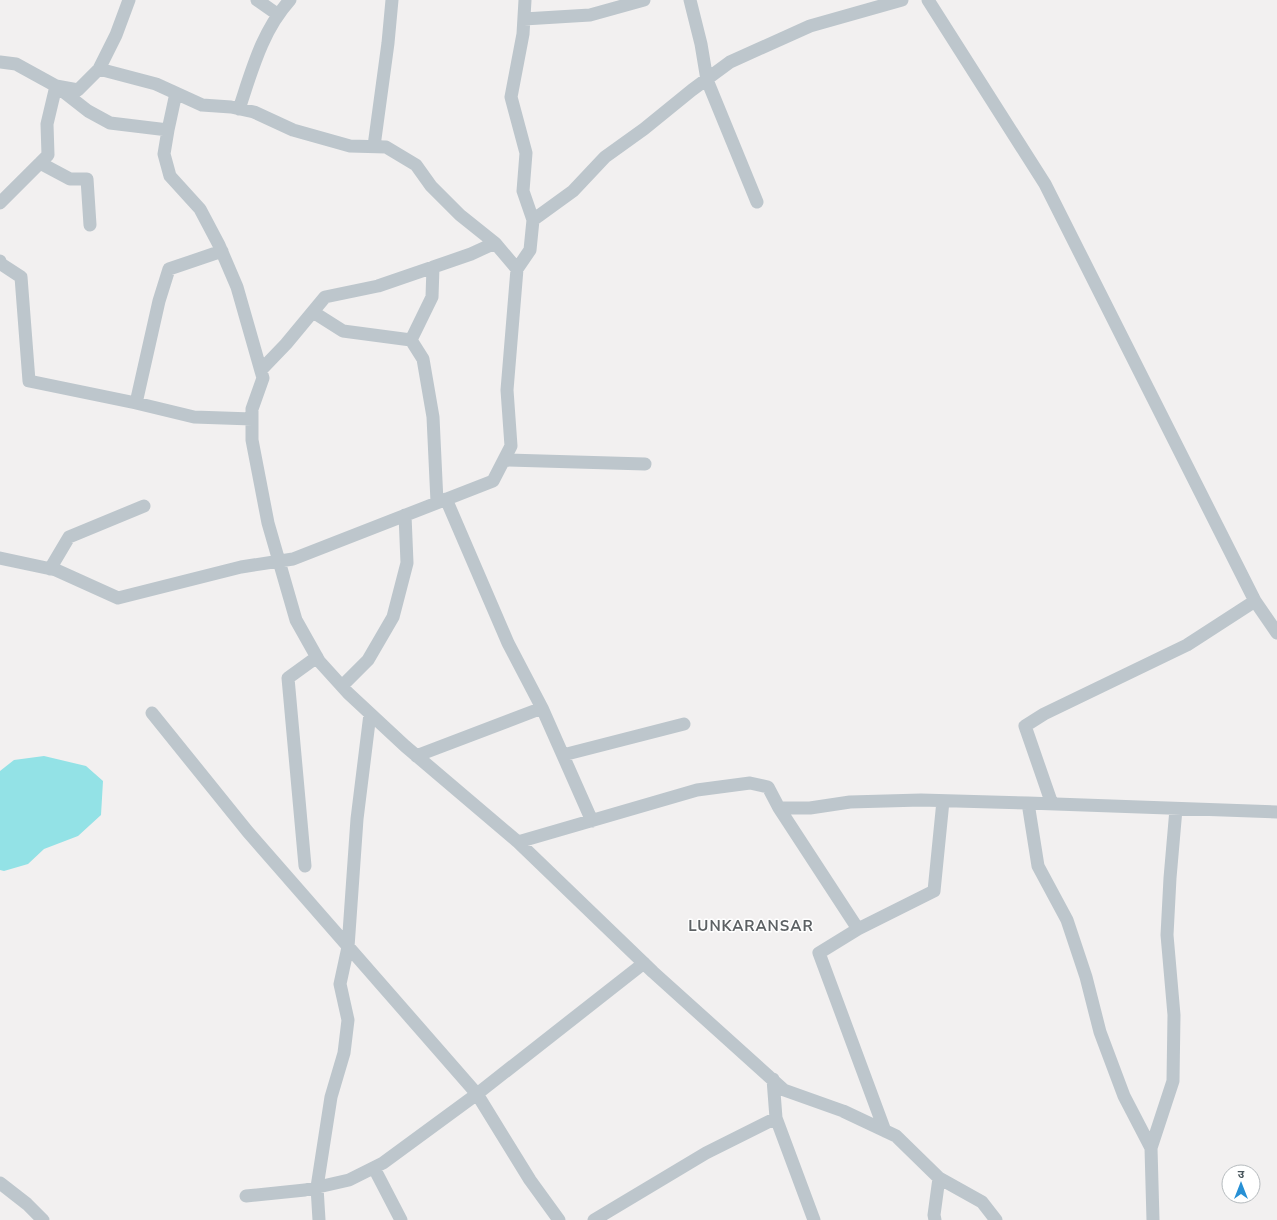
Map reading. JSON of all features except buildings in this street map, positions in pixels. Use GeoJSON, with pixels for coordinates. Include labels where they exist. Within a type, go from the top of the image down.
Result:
{"type":"FeatureCollection","features":[{"type":"Feature","properties":{"kind":"street"},"geometry":{"type":"LineString","coordinates":[[56,86],[78,90],[100,69],[116,35],[128,0]]}},
{"type":"Feature","properties":{"kind":"street"},"geometry":{"type":"LineString","coordinates":[[257,0],[278,14]]}},
{"type":"Feature","properties":{"kind":"street"},"geometry":{"type":"LineString","coordinates":[[239,109],[258,50],[278,14],[290,0]]}},
{"type":"Feature","properties":{"kind":"street"},"geometry":{"type":"LineString","coordinates":[[374,146],[388,43],[392,0]]}},
{"type":"Feature","properties":{"kind":"street"},"geometry":{"type":"LineString","coordinates":[[0,558],[50,569],[118,598],[241,567],[294,559],[494,481],[510,446],[507,390],[518,269],[530,250],[534,220],[523,191],[526,153],[511,97],[522,41],[526,0]]}},
{"type":"Feature","properties":{"kind":"street"},"geometry":{"type":"LineString","coordinates":[[524,19],[590,15],[644,0]]}},
{"type":"Feature","properties":{"kind":"street"},"geometry":{"type":"LineString","coordinates":[[690,0],[701,44],[707,80],[758,202]]}},
{"type":"Feature","properties":{"kind":"street"},"geometry":{"type":"LineString","coordinates":[[928,0],[1045,184],[1255,601],[1277,633]]}},
{"type":"Feature","properties":{"kind":"street"},"geometry":{"type":"LineString","coordinates":[[534,220],[573,191],[605,157],[644,129],[730,62],[810,26],[893,1]]}},
{"type":"Feature","properties":{"kind":"street"},"geometry":{"type":"LineString","coordinates":[[0,62],[16,64],[56,86],[88,111],[110,123],[168,130]]}},
{"type":"Feature","properties":{"kind":"street"},"geometry":{"type":"LineString","coordinates":[[100,69],[156,84],[202,105],[254,112],[293,130],[350,146],[386,147],[416,165],[431,186],[460,215],[495,243],[518,269]]}},
{"type":"Feature","properties":{"kind":"street"},"geometry":{"type":"LineString","coordinates":[[0,203],[48,155],[47,124],[56,86]]}},
{"type":"Feature","properties":{"kind":"street"},"geometry":{"type":"LineString","coordinates":[[176,93],[164,154],[170,176],[200,209],[222,251],[238,287],[263,378],[252,409],[252,440],[268,524],[296,620],[317,657],[342,686],[370,714],[416,756],[518,842],[644,963],[784,1090],[843,1111],[896,1136],[939,1178],[982,1202],[996,1220]]}},
{"type":"Feature","properties":{"kind":"street"},"geometry":{"type":"LineString","coordinates":[[40,163],[70,179],[87,179],[90,225]]}},
{"type":"Feature","properties":{"kind":"street"},"geometry":{"type":"LineString","coordinates":[[261,370],[286,344],[325,297],[378,286],[471,254],[495,243]]}},
{"type":"Feature","properties":{"kind":"street"},"geometry":{"type":"LineString","coordinates":[[136,403],[159,301],[169,269],[222,251]]}},
{"type":"Feature","properties":{"kind":"street"},"geometry":{"type":"LineString","coordinates":[[0,261],[1,264],[21,277],[29,381],[136,403],[194,417],[252,419]]}},
{"type":"Feature","properties":{"kind":"street"},"geometry":{"type":"LineString","coordinates":[[411,340],[432,297],[433,267]]}},
{"type":"Feature","properties":{"kind":"street"},"geometry":{"type":"LineString","coordinates":[[313,312],[343,331],[411,340]]}},
{"type":"Feature","properties":{"kind":"street"},"geometry":{"type":"LineString","coordinates":[[411,340],[423,359],[433,417],[441,501],[508,643],[542,708],[592,821]]}},
{"type":"Feature","properties":{"kind":"street"},"geometry":{"type":"LineString","coordinates":[[504,460],[645,464]]}},
{"type":"Feature","properties":{"kind":"street"},"geometry":{"type":"LineString","coordinates":[[50,569],[69,537],[144,506]]}},
{"type":"Feature","properties":{"kind":"street"},"geometry":{"type":"LineString","coordinates":[[342,686],[368,660],[393,617],[407,563],[405,515]]}},
{"type":"Feature","properties":{"kind":"street"},"geometry":{"type":"LineString","coordinates":[[1052,804],[1025,726],[1044,714],[1187,645],[1255,601]]}},
{"type":"Feature","properties":{"kind":"street"},"geometry":{"type":"LineString","coordinates":[[305,866],[288,678],[317,657]]}},
{"type":"Feature","properties":{"kind":"street"},"geometry":{"type":"LineString","coordinates":[[416,756],[542,708]]}},
{"type":"Feature","properties":{"kind":"street"},"geometry":{"type":"LineString","coordinates":[[152,713],[248,832],[477,1094],[530,1180],[559,1220]]}},
{"type":"Feature","properties":{"kind":"street"},"geometry":{"type":"LineString","coordinates":[[319,1220],[317,1187],[331,1097],[344,1053],[348,1020],[340,984],[348,947],[357,819],[370,714]]}},
{"type":"Feature","properties":{"kind":"street"},"geometry":{"type":"LineString","coordinates":[[563,754],[684,724]]}},
{"type":"Feature","properties":{"kind":"street"},"geometry":{"type":"LineString","coordinates":[[518,842],[697,790],[750,783],[768,787],[779,808],[858,929]]}},
{"type":"Feature","properties":{"kind":"street"},"geometry":{"type":"LineString","coordinates":[[779,808],[810,808],[850,802],[943,801],[1277,812]]}},
{"type":"Feature","properties":{"kind":"street"},"geometry":{"type":"LineString","coordinates":[[885,1131],[819,953],[858,929],[934,891],[943,801]]}},
{"type":"Feature","properties":{"kind":"street"},"geometry":{"type":"LineString","coordinates":[[1028,803],[1038,866],[1067,920],[1086,977],[1100,1032],[1124,1096],[1151,1148]]}},
{"type":"Feature","properties":{"kind":"street"},"geometry":{"type":"LineString","coordinates":[[1153,1220],[1151,1148],[1173,1081],[1174,1015],[1168,935],[1170,878],[1176,809]]}},
{"type":"Feature","properties":{"kind":"street"},"geometry":{"type":"LineString","coordinates":[[246,1196],[317,1187],[349,1180],[383,1163],[477,1094],[644,963]]}},
{"type":"Feature","properties":{"kind":"street"},"geometry":{"type":"LineString","coordinates":[[773,1079],[776,1118],[814,1220]]}},
{"type":"Feature","properties":{"kind":"street"},"geometry":{"type":"LineString","coordinates":[[594,1220],[706,1153],[776,1118]]}},
{"type":"Feature","properties":{"kind":"street"},"geometry":{"type":"LineString","coordinates":[[374,1168],[401,1220]]}},
{"type":"Feature","properties":{"kind":"street"},"geometry":{"type":"LineString","coordinates":[[935,1220],[934,1215],[939,1178]]}},
{"type":"Feature","properties":{"kind":"street"},"geometry":{"type":"LineString","coordinates":[[0,1183],[27,1204],[43,1220]]}},
{"type":"Feature","properties":{"kind":"water"},"geometry":{"type":"Polygon","coordinates":[[[44,756],[86,766],[103,781],[101,815],[78,836],[44,849],[28,864],[4,871],[0,870],[0,771],[14,760],[44,756]]]}},
{"type":"Feature","properties":{"kind":"district","name":"LUNKARANSAR"},"geometry":{"type":"Point","coordinates":[751,926]}}]}
